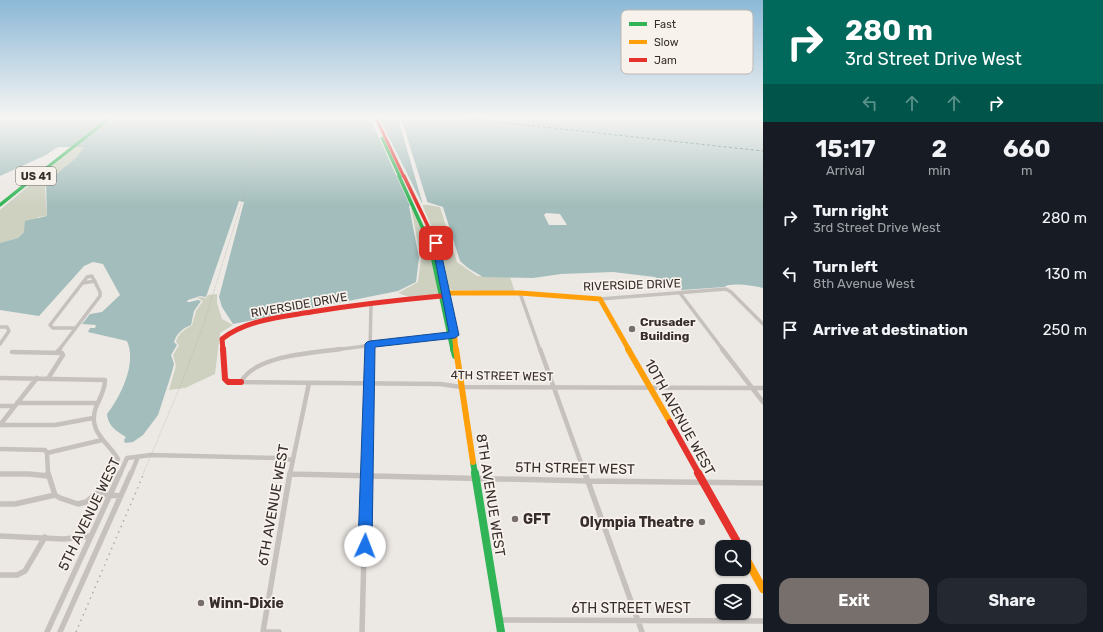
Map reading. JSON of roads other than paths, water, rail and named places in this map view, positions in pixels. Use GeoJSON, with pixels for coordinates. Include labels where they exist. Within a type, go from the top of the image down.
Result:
{"type":"FeatureCollection","features":[{"type":"Feature","properties":{"kind":"main road"},"geometry":{"type":"LineString","coordinates":[[387,147],[418,209]]}},
{"type":"Feature","properties":{"kind":"main road"},"geometry":{"type":"LineString","coordinates":[[390,147],[418,209]]}},
{"type":"Feature","properties":{"kind":"main road","name":"US 41"},"geometry":{"type":"LineString","coordinates":[[0,200],[71,148]]}},
{"type":"Feature","properties":{"kind":"main road","name":"US 41"},"geometry":{"type":"LineString","coordinates":[[0,205],[71,148]]}},
{"type":"Feature","properties":{"kind":"main road","name":"8TH AVENUE WEST"},"geometry":{"type":"LineString","coordinates":[[418,209],[433,255],[449,335],[457,363]]}},
{"type":"Feature","properties":{"kind":"main road","name":"8TH AVENUE WEST"},"geometry":{"type":"LineString","coordinates":[[418,209],[436,243],[453,321],[457,363],[501,632]]}},
{"type":"Feature","properties":{"kind":"main road"},"geometry":{"type":"LineString","coordinates":[[433,255],[438,265],[442,288],[447,293]]}},
{"type":"Feature","properties":{"kind":"main road","name":"RIVERSIDE DRIVE"},"geometry":{"type":"LineString","coordinates":[[447,293],[520,294],[600,298]]}},
{"type":"Feature","properties":{"kind":"main road"},"geometry":{"type":"LineString","coordinates":[[441,296],[446,300],[448,312],[453,321]]}},
{"type":"Feature","properties":{"kind":"main road","name":"RIVERSIDE DRIVE"},"geometry":{"type":"LineString","coordinates":[[241,382],[228,382],[225,379],[222,339],[224,335],[249,324],[269,319],[371,304],[441,296]]}},
{"type":"Feature","properties":{"kind":"main road","name":"10TH AVENUE WEST"},"geometry":{"type":"LineString","coordinates":[[600,298],[736,540]]}},
{"type":"Feature","properties":{"kind":"main road"},"geometry":{"type":"LineString","coordinates":[[751,568],[763,589]]}},
{"type":"Feature","properties":{"kind":"street"},"geometry":{"type":"LineString","coordinates":[[57,352],[100,296],[100,292],[92,276],[89,276],[82,284],[50,325],[53,328],[75,328]]}},
{"type":"Feature","properties":{"kind":"street","name":"RIVERSIDE DRIVE"},"geometry":{"type":"LineString","coordinates":[[600,298],[728,290],[763,324]]}},
{"type":"Feature","properties":{"kind":"street"},"geometry":{"type":"LineString","coordinates":[[680,293],[763,402]]}},
{"type":"Feature","properties":{"kind":"street"},"geometry":{"type":"LineString","coordinates":[[520,294],[642,632]]}},
{"type":"Feature","properties":{"kind":"street"},"geometry":{"type":"LineString","coordinates":[[362,632],[371,304]]}},
{"type":"Feature","properties":{"kind":"street"},"geometry":{"type":"LineString","coordinates":[[0,327],[7,327],[9,331],[0,344]]}},
{"type":"Feature","properties":{"kind":"street"},"geometry":{"type":"LineString","coordinates":[[241,382],[244,376],[249,372],[278,360],[370,344],[455,335]]}},
{"type":"Feature","properties":{"kind":"street"},"geometry":{"type":"LineString","coordinates":[[12,352],[62,353],[63,355],[49,378]]}},
{"type":"Feature","properties":{"kind":"street"},"geometry":{"type":"LineString","coordinates":[[0,378],[105,380],[105,384],[93,418],[95,429],[102,440],[117,457],[113,470],[96,494],[88,501],[81,504],[55,495],[15,504],[0,504]]}},
{"type":"Feature","properties":{"kind":"street"},"geometry":{"type":"LineString","coordinates":[[0,425],[37,378]]}},
{"type":"Feature","properties":{"kind":"street","name":"4TH STREET WEST"},"geometry":{"type":"LineString","coordinates":[[241,382],[440,384],[461,387],[763,388]]}},
{"type":"Feature","properties":{"kind":"street","name":"6TH AVENUE WEST"},"geometry":{"type":"LineString","coordinates":[[264,632],[290,474],[309,383]]}},
{"type":"Feature","properties":{"kind":"street"},"geometry":{"type":"LineString","coordinates":[[0,406],[16,404],[97,404]]}},
{"type":"Feature","properties":{"kind":"street"},"geometry":{"type":"LineString","coordinates":[[0,425],[55,425],[93,418]]}},
{"type":"Feature","properties":{"kind":"street"},"geometry":{"type":"LineString","coordinates":[[0,450],[45,450],[47,453],[102,440]]}},
{"type":"Feature","properties":{"kind":"street"},"geometry":{"type":"LineString","coordinates":[[47,453],[48,476],[55,495]]}},
{"type":"Feature","properties":{"kind":"street"},"geometry":{"type":"LineString","coordinates":[[138,457],[151,455],[278,458],[293,460]]}},
{"type":"Feature","properties":{"kind":"street","name":"5TH AVENUE WEST"},"geometry":{"type":"LineString","coordinates":[[47,632],[127,458],[138,457],[60,632]]}},
{"type":"Feature","properties":{"kind":"street"},"geometry":{"type":"LineString","coordinates":[[113,470],[121,471]]}},
{"type":"Feature","properties":{"kind":"street"},"geometry":{"type":"LineString","coordinates":[[0,474],[29,474],[48,476]]}},
{"type":"Feature","properties":{"kind":"street","name":"5TH STREET WEST"},"geometry":{"type":"LineString","coordinates":[[290,474],[588,481],[763,483]]}},
{"type":"Feature","properties":{"kind":"street"},"geometry":{"type":"LineString","coordinates":[[96,494],[121,496]]}},
{"type":"Feature","properties":{"kind":"street"},"geometry":{"type":"LineString","coordinates":[[0,536],[64,539],[91,536]]}},
{"type":"Feature","properties":{"kind":"street"},"geometry":{"type":"LineString","coordinates":[[0,575],[18,575],[25,571],[45,537]]}},
{"type":"Feature","properties":{"kind":"street","name":"6TH STREET WEST"},"geometry":{"type":"LineString","coordinates":[[499,620],[763,621]]}},
{"type":"Feature","properties":{"kind":"street"},"geometry":{"type":"LineString","coordinates":[[264,632],[279,632]]}},
{"type":"Feature","properties":{"kind":"water"},"geometry":{"type":"Polygon","coordinates":[[[0,147],[57,147],[46,155],[0,176],[0,147]]]}},
{"type":"Feature","properties":{"kind":"water"},"geometry":{"type":"Polygon","coordinates":[[[84,147],[763,147],[763,288],[749,285],[732,285],[682,290],[675,285],[666,284],[655,277],[613,272],[561,274],[533,278],[483,277],[460,261],[443,207],[427,202],[409,206],[419,258],[416,282],[398,291],[233,324],[222,307],[219,297],[244,202],[239,201],[206,297],[200,296],[188,300],[187,302],[198,300],[201,301],[194,311],[191,325],[180,332],[174,342],[177,345],[171,355],[174,364],[158,415],[143,435],[133,442],[125,443],[124,440],[126,437],[111,425],[107,414],[122,389],[129,369],[130,350],[127,341],[88,332],[90,328],[95,328],[96,325],[82,324],[90,314],[102,312],[120,295],[103,264],[93,262],[84,266],[39,316],[0,310],[0,243],[18,238],[24,232],[25,221],[47,216],[46,182],[76,158],[84,147]]]}},
{"type":"Feature","properties":{"kind":"railway"},"geometry":{"type":"LineString","coordinates":[[143,474],[182,382],[204,323],[259,147]]}},
{"type":"Feature","properties":{"kind":"railway"},"geometry":{"type":"LineString","coordinates":[[76,632],[144,473]]}},
{"type":"Feature","properties":{"kind":"place","name":"Crusader Building"},"geometry":{"type":"Point","coordinates":[632,329]}},
{"type":"Feature","properties":{"kind":"place","name":"GFT"},"geometry":{"type":"Point","coordinates":[515,519]}},
{"type":"Feature","properties":{"kind":"place","name":"Olympia Theatre"},"geometry":{"type":"Point","coordinates":[702,522]}},
{"type":"Feature","properties":{"kind":"place","name":"Winn-Dixie"},"geometry":{"type":"Point","coordinates":[201,603]}}]}
